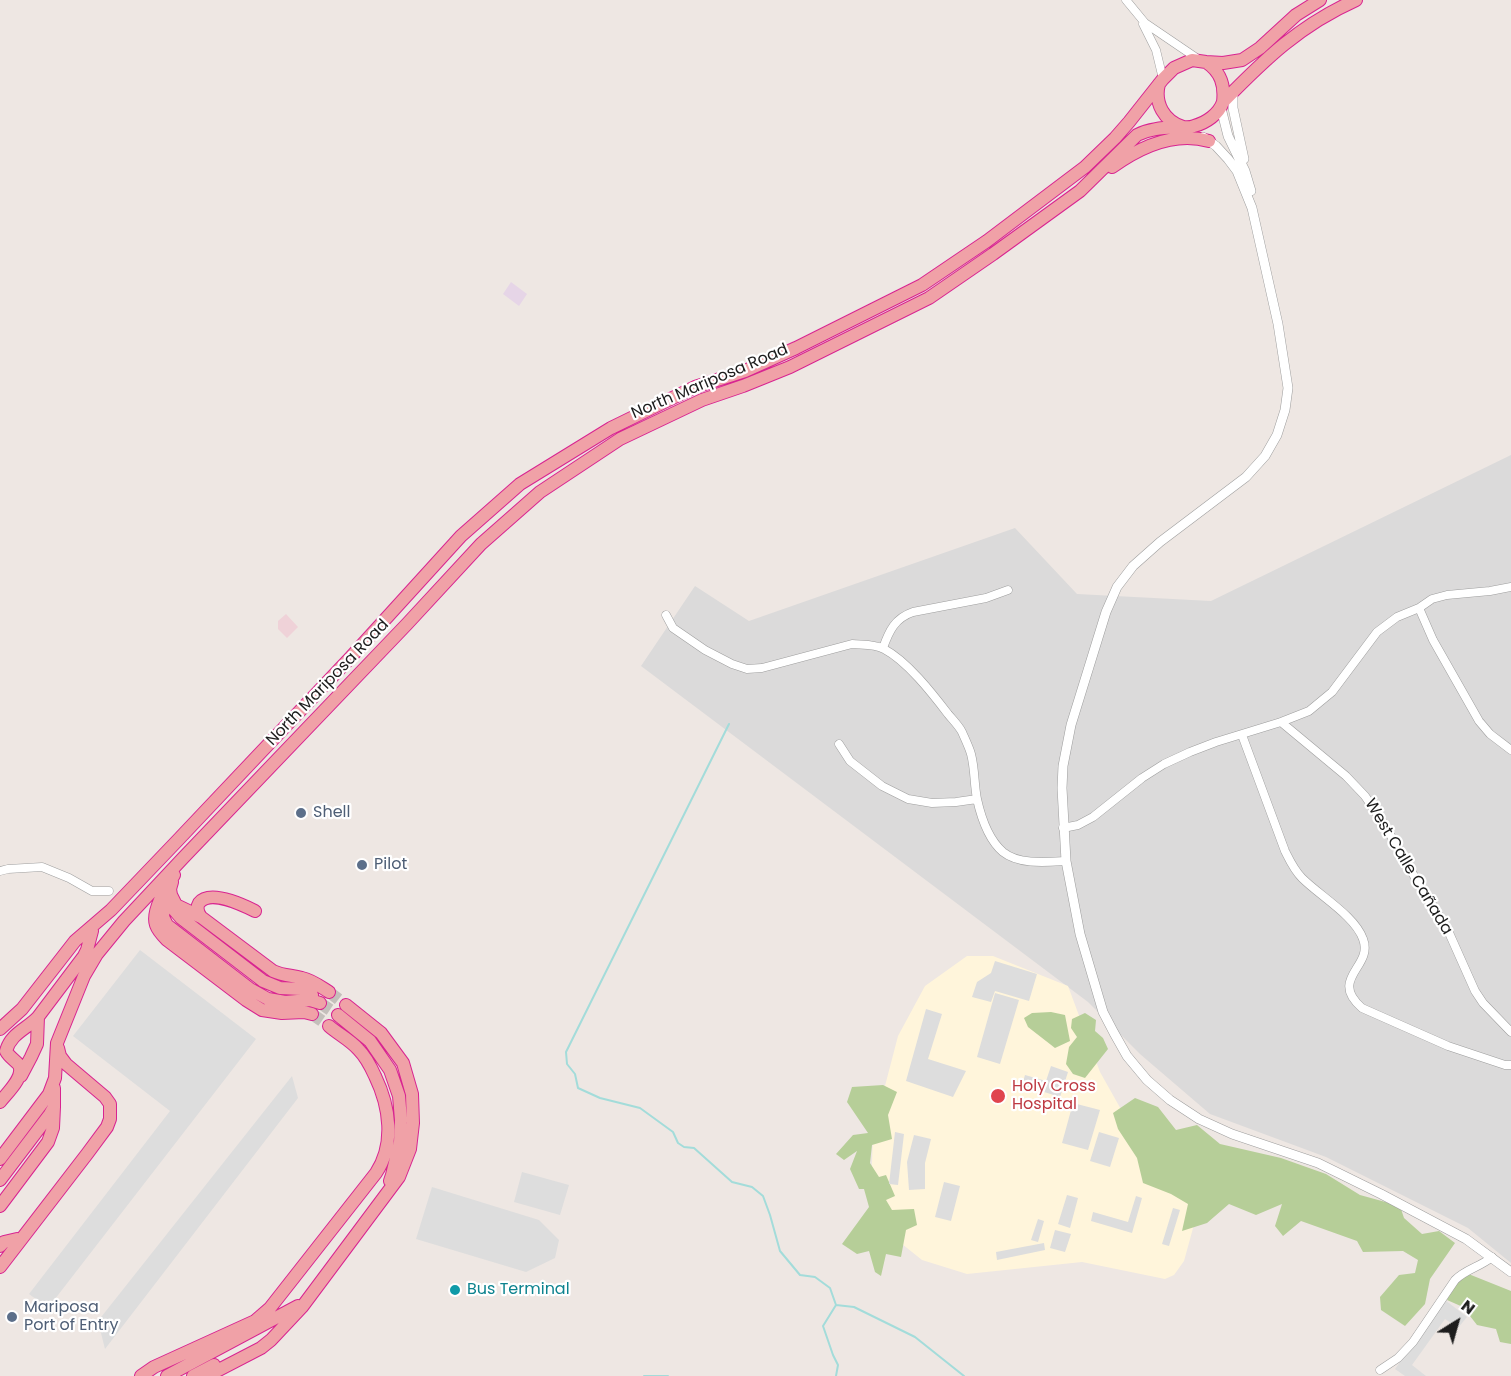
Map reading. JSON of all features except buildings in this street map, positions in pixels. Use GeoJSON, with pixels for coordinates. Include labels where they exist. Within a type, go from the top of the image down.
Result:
{"type":"FeatureCollection","features":[{"type":"Feature","properties":{"kind":"highway","name":"North Mariposa Road"},"geometry":{"type":"LineString","coordinates":[[101,920],[350,658],[461,536],[520,484],[610,428],[695,387],[745,371],[796,348],[922,285],[987,241],[1085,167],[1115,138],[1174,68],[1192,60],[1235,62],[1248,57],[1284,24],[1320,0]]}},
{"type":"Feature","properties":{"kind":"highway","name":"North Mariposa Road"},"geometry":{"type":"LineString","coordinates":[[0,1206],[48,1142],[53,1128],[57,1043],[84,976],[97,954],[124,921],[481,544],[540,492],[620,439],[702,400],[790,367],[928,298],[1080,191],[1137,135],[1155,129],[1201,124],[1210,118],[1263,61],[1289,40],[1331,12],[1356,0]]}},
{"type":"Feature","properties":{"kind":"highway"},"geometry":{"type":"LineString","coordinates":[[1203,62],[1215,69],[1221,79],[1224,90],[1222,105]]}},
{"type":"Feature","properties":{"kind":"highway"},"geometry":{"type":"LineString","coordinates":[[1161,81],[1158,98],[1161,110],[1174,123],[1185,127]]}},
{"type":"Feature","properties":{"kind":"highway"},"geometry":{"type":"LineString","coordinates":[[1080,191],[1123,159],[1147,146],[1192,137],[1209,141]]}},
{"type":"Feature","properties":{"kind":"highway"},"geometry":{"type":"LineString","coordinates":[[182,861],[165,889],[168,899],[267,976],[280,981],[302,983],[319,1002]]}},
{"type":"Feature","properties":{"kind":"highway"},"geometry":{"type":"LineString","coordinates":[[182,861],[168,899],[155,918],[160,932],[174,946],[262,1010],[282,1013],[304,1012],[319,1002]]}},
{"type":"Feature","properties":{"kind":"highway"},"geometry":{"type":"LineString","coordinates":[[201,917],[198,907],[200,902],[207,898],[234,901],[255,911]]}},
{"type":"Feature","properties":{"kind":"highway"},"geometry":{"type":"LineString","coordinates":[[168,899],[201,917],[273,971],[317,984],[319,1002]]}},
{"type":"Feature","properties":{"kind":"highway"},"geometry":{"type":"LineString","coordinates":[[111,910],[124,921]]}},
{"type":"Feature","properties":{"kind":"highway"},"geometry":{"type":"LineString","coordinates":[[2,1028],[30,1014],[101,920]]}},
{"type":"Feature","properties":{"kind":"highway"},"geometry":{"type":"LineString","coordinates":[[2,1028],[29,1001],[75,941],[101,920]]}},
{"type":"Feature","properties":{"kind":"highway"},"geometry":{"type":"LineString","coordinates":[[21,1076],[21,1069],[6,1051],[7,1044],[18,1032],[38,1017],[84,956],[92,931]]}},
{"type":"Feature","properties":{"kind":"highway"},"geometry":{"type":"LineString","coordinates":[[141,1376],[154,1367],[255,1321],[270,1308],[384,1160],[388,1116],[380,1087],[369,1063],[337,1016]]}},
{"type":"Feature","properties":{"kind":"highway"},"geometry":{"type":"LineString","coordinates":[[337,1016],[370,1041],[390,1070],[399,1096],[400,1142],[392,1175],[379,1205]]}},
{"type":"Feature","properties":{"kind":"highway"},"geometry":{"type":"LineString","coordinates":[[207,1376],[261,1348],[302,1308],[399,1178],[410,1149],[413,1123],[412,1094],[404,1064],[381,1033],[337,1016]]}},
{"type":"Feature","properties":{"kind":"highway"},"geometry":{"type":"LineString","coordinates":[[0,1102],[21,1076],[37,1044],[38,1017]]}},
{"type":"Feature","properties":{"kind":"highway"},"geometry":{"type":"LineString","coordinates":[[0,1267],[22,1235],[107,1127],[110,1119],[110,1104],[105,1097],[66,1064],[60,1056],[57,1043]]}},
{"type":"Feature","properties":{"kind":"highway"},"geometry":{"type":"LineString","coordinates":[[0,1160],[49,1094],[55,1078]]}},
{"type":"Feature","properties":{"kind":"highway"},"geometry":{"type":"LineString","coordinates":[[0,1180],[54,1107]]}},
{"type":"Feature","properties":{"kind":"highway"},"geometry":{"type":"LineString","coordinates":[[0,1246],[22,1235]]}},
{"type":"Feature","properties":{"kind":"highway"},"geometry":{"type":"LineString","coordinates":[[0,1257],[10,1244],[22,1235]]}},
{"type":"Feature","properties":{"kind":"highway"},"geometry":{"type":"LineString","coordinates":[[130,1376],[149,1362],[253,1314],[269,1305],[285,1289]]}},
{"type":"Feature","properties":{"kind":"highway"},"geometry":{"type":"LineString","coordinates":[[167,1376],[300,1305],[312,1293]]}},
{"type":"Feature","properties":{"kind":"highway"},"geometry":{"type":"LineString","coordinates":[[180,1376],[281,1323],[302,1308]]}},
{"type":"Feature","properties":{"kind":"highway"},"geometry":{"type":"LineString","coordinates":[[193,1376],[266,1338],[289,1322]]}},
{"type":"Feature","properties":{"kind":"highway"},"geometry":{"type":"LineString","coordinates":[[153,1376],[231,1341]]}},
{"type":"Feature","properties":{"kind":"street"},"geometry":{"type":"LineString","coordinates":[[1126,0],[1153,43],[1161,81]]}},
{"type":"Feature","properties":{"kind":"street"},"geometry":{"type":"LineString","coordinates":[[1139,18],[1203,62]]}},
{"type":"Feature","properties":{"kind":"street"},"geometry":{"type":"LineString","coordinates":[[1233,93],[1233,108],[1248,173],[1252,208],[1278,324],[1288,388],[1285,410],[1277,435],[1265,456],[1246,477],[1160,542],[1133,566],[1117,587],[1106,612],[1071,725],[1062,788],[1066,861],[1080,934],[1103,1012],[1127,1056],[1147,1080],[1170,1100],[1199,1119],[1232,1134],[1318,1163],[1444,1226],[1511,1272]]}},
{"type":"Feature","properties":{"kind":"street"},"geometry":{"type":"LineString","coordinates":[[1222,105],[1228,136],[1249,182]]}},
{"type":"Feature","properties":{"kind":"street"},"geometry":{"type":"LineString","coordinates":[[1185,127],[1209,141],[1228,159],[1237,171],[1252,208]]}},
{"type":"Feature","properties":{"kind":"street"},"geometry":{"type":"LineString","coordinates":[[1063,828],[1078,825],[1093,817],[1142,778],[1164,764],[1216,742],[1309,711],[1332,692],[1377,632],[1397,617],[1419,608],[1432,599],[1447,595],[1511,587]]}},
{"type":"Feature","properties":{"kind":"street"},"geometry":{"type":"LineString","coordinates":[[883,648],[890,630],[903,615],[986,598],[1008,590]]}},
{"type":"Feature","properties":{"kind":"street"},"geometry":{"type":"LineString","coordinates":[[1419,608],[1433,640],[1479,721],[1490,734],[1511,750]]}},
{"type":"Feature","properties":{"kind":"street"},"geometry":{"type":"LineString","coordinates":[[666,615],[673,628],[705,650],[747,669],[762,668],[852,644],[883,648],[905,664],[962,730],[971,754],[977,799],[989,835],[1004,853],[1027,860],[1066,861]]}},
{"type":"Feature","properties":{"kind":"street","name":"West Calle Cañada"},"geometry":{"type":"LineString","coordinates":[[1281,722],[1346,776],[1365,796],[1446,926],[1474,991],[1511,1032]]}},
{"type":"Feature","properties":{"kind":"street"},"geometry":{"type":"LineString","coordinates":[[1242,735],[1291,864],[1305,881],[1359,928],[1366,948],[1349,985],[1354,1001],[1362,1008],[1448,1046],[1511,1065]]}},
{"type":"Feature","properties":{"kind":"street"},"geometry":{"type":"LineString","coordinates":[[838,744],[850,761],[882,786],[908,799],[933,803],[977,799]]}},
{"type":"Feature","properties":{"kind":"street"},"geometry":{"type":"LineString","coordinates":[[0,871],[42,867],[92,891],[109,891]]}},
{"type":"Feature","properties":{"kind":"street"},"geometry":{"type":"LineString","coordinates":[[1380,1370],[1398,1358],[1413,1342],[1455,1280],[1462,1273],[1479,1266],[1492,1257]]}},
{"type":"Feature","properties":{"kind":"shaded area"},"geometry":{"type":"Polygon","coordinates":[[[511,282],[527,294],[519,306],[503,294],[511,282]]]}},
{"type":"Feature","properties":{"kind":"shaded area"},"geometry":{"type":"Polygon","coordinates":[[[1511,455],[1511,1263],[1468,1228],[1326,1157],[1210,1114],[1140,1054],[1088,1002],[641,666],[695,586],[749,621],[1015,528],[1077,594],[1211,601],[1511,455]]]}},
{"type":"Feature","properties":{"kind":"shaded area"},"geometry":{"type":"Polygon","coordinates":[[[286,614],[298,627],[287,638],[278,629],[278,621],[286,614]]]}},
{"type":"Feature","properties":{"kind":"shaded area"},"geometry":{"type":"Polygon","coordinates":[[[140,950],[256,1039],[48,1308],[29,1294],[170,1111],[73,1036],[140,950]]]}},
{"type":"Feature","properties":{"kind":"shaded area","name":"Holy Cross Hospital"},"geometry":{"type":"Polygon","coordinates":[[[967,956],[993,956],[1068,986],[1100,1072],[1127,1120],[1201,1199],[1184,1261],[1174,1275],[1165,1279],[1082,1262],[967,1274],[922,1260],[897,1240],[871,1195],[873,1132],[898,1036],[925,986],[967,956]]]}},
{"type":"Feature","properties":{"kind":"shaded area"},"geometry":{"type":"Polygon","coordinates":[[[995,961],[1037,974],[1029,1001],[995,991],[991,1002],[972,997],[977,982],[991,973],[995,961]]]}},
{"type":"Feature","properties":{"kind":"shaded area"},"geometry":{"type":"Polygon","coordinates":[[[995,993],[1019,1000],[1000,1064],[977,1057],[995,993]]]}},
{"type":"Feature","properties":{"kind":"shaded area"},"geometry":{"type":"Polygon","coordinates":[[[926,1009],[942,1014],[928,1059],[966,1071],[953,1097],[906,1081],[926,1009]]]}},
{"type":"Feature","properties":{"kind":"shaded area"},"geometry":{"type":"Polygon","coordinates":[[[1051,1066],[1068,1072],[1060,1097],[1022,1085],[1025,1075],[1046,1081],[1051,1066]]]}},
{"type":"Feature","properties":{"kind":"shaded area"},"geometry":{"type":"Polygon","coordinates":[[[292,1076],[298,1098],[105,1349],[98,1321],[292,1076]]]}},
{"type":"Feature","properties":{"kind":"shaded area"},"geometry":{"type":"Polygon","coordinates":[[[1073,1103],[1100,1110],[1088,1150],[1062,1143],[1073,1103]]]}},
{"type":"Feature","properties":{"kind":"shaded area"},"geometry":{"type":"Polygon","coordinates":[[[895,1132],[904,1134],[898,1185],[889,1184],[895,1132]]]}},
{"type":"Feature","properties":{"kind":"shaded area"},"geometry":{"type":"Polygon","coordinates":[[[1099,1132],[1119,1138],[1110,1167],[1090,1161],[1099,1132]]]}},
{"type":"Feature","properties":{"kind":"shaded area"},"geometry":{"type":"Polygon","coordinates":[[[914,1135],[931,1139],[925,1163],[925,1189],[909,1190],[907,1162],[914,1135]]]}},
{"type":"Feature","properties":{"kind":"shaded area"},"geometry":{"type":"Polygon","coordinates":[[[522,1172],[569,1185],[560,1215],[514,1202],[522,1172]]]}},
{"type":"Feature","properties":{"kind":"shaded area"},"geometry":{"type":"Polygon","coordinates":[[[944,1182],[960,1186],[951,1221],[935,1217],[944,1182]]]}},
{"type":"Feature","properties":{"kind":"shaded area"},"geometry":{"type":"Polygon","coordinates":[[[432,1187],[539,1220],[559,1240],[555,1258],[526,1272],[416,1239],[432,1187]]]}},
{"type":"Feature","properties":{"kind":"shaded area"},"geometry":{"type":"Polygon","coordinates":[[[1067,1195],[1078,1198],[1070,1228],[1058,1224],[1067,1195]]]}},
{"type":"Feature","properties":{"kind":"shaded area"},"geometry":{"type":"Polygon","coordinates":[[[1136,1196],[1142,1198],[1132,1233],[1091,1221],[1093,1212],[1128,1222],[1136,1196]]]}},
{"type":"Feature","properties":{"kind":"shaded area"},"geometry":{"type":"Polygon","coordinates":[[[1173,1208],[1180,1210],[1169,1246],[1162,1244],[1173,1208]]]}},
{"type":"Feature","properties":{"kind":"shaded area"},"geometry":{"type":"Polygon","coordinates":[[[1038,1219],[1044,1221],[1038,1242],[1031,1240],[1038,1219]]]}},
{"type":"Feature","properties":{"kind":"shaded area"},"geometry":{"type":"Polygon","coordinates":[[[1055,1230],[1071,1234],[1065,1252],[1050,1248],[1055,1230]]]}},
{"type":"Feature","properties":{"kind":"shaded area"},"geometry":{"type":"Polygon","coordinates":[[[1044,1243],[1045,1250],[997,1260],[996,1252],[1044,1243]]]}},
{"type":"Feature","properties":{"kind":"shaded area"},"geometry":{"type":"Polygon","coordinates":[[[1445,1300],[1467,1317],[1458,1328],[1445,1319],[1412,1365],[1426,1376],[1405,1376],[1395,1369],[1445,1300]]]}},
{"type":"Feature","properties":{"kind":"green space"},"geometry":{"type":"Polygon","coordinates":[[[1051,1012],[1065,1015],[1070,1041],[1055,1048],[1028,1027],[1024,1018],[1032,1013],[1051,1012]]]}},
{"type":"Feature","properties":{"kind":"green space"},"geometry":{"type":"Polygon","coordinates":[[[1085,1013],[1096,1020],[1095,1031],[1103,1038],[1108,1049],[1085,1078],[1073,1074],[1066,1064],[1069,1047],[1077,1037],[1071,1028],[1072,1019],[1085,1013]]]}},
{"type":"Feature","properties":{"kind":"green space"},"geometry":{"type":"Polygon","coordinates":[[[883,1085],[897,1092],[888,1115],[892,1139],[872,1145],[870,1163],[879,1177],[886,1175],[895,1196],[886,1200],[892,1210],[914,1209],[917,1225],[906,1230],[901,1257],[886,1254],[881,1276],[875,1272],[869,1251],[857,1254],[842,1244],[869,1207],[864,1189],[859,1189],[850,1169],[857,1151],[844,1160],[836,1154],[853,1135],[868,1133],[847,1102],[852,1087],[883,1085]]]}},
{"type":"Feature","properties":{"kind":"green space"},"geometry":{"type":"Polygon","coordinates":[[[1135,1098],[1158,1107],[1176,1130],[1197,1125],[1220,1144],[1281,1158],[1326,1174],[1360,1195],[1400,1206],[1404,1218],[1422,1234],[1439,1231],[1455,1243],[1430,1279],[1425,1304],[1405,1326],[1381,1310],[1380,1297],[1399,1275],[1415,1273],[1418,1260],[1403,1251],[1363,1252],[1357,1241],[1301,1221],[1283,1236],[1275,1226],[1282,1204],[1256,1215],[1229,1204],[1207,1223],[1182,1231],[1188,1204],[1171,1194],[1143,1183],[1137,1158],[1118,1129],[1113,1113],[1135,1098]]]}},
{"type":"Feature","properties":{"kind":"green space"},"geometry":{"type":"Polygon","coordinates":[[[1466,1273],[1511,1291],[1511,1344],[1500,1342],[1496,1329],[1477,1325],[1463,1307],[1447,1300],[1466,1273]]]}},
{"type":"Feature","properties":{"kind":"waterway"},"geometry":{"type":"LineString","coordinates":[[729,724],[566,1052],[567,1064],[575,1074],[578,1088],[600,1098],[640,1108],[673,1132],[678,1143],[684,1147],[694,1148],[732,1182],[752,1187],[763,1196],[780,1251],[800,1275],[815,1277],[830,1288],[836,1305]]}},
{"type":"Feature","properties":{"kind":"waterway"},"geometry":{"type":"LineString","coordinates":[[836,1376],[838,1365],[823,1326],[836,1305],[854,1307],[915,1337],[964,1376]]}},
{"type":"Feature","properties":{"kind":"waterway"},"geometry":{"type":"LineString","coordinates":[[644,1376],[668,1376]]}},
{"type":"Feature","properties":{"kind":"tunnel"},"geometry":{"type":"LineString","coordinates":[[329,992],[346,1005]]}},
{"type":"Feature","properties":{"kind":"tunnel"},"geometry":{"type":"LineString","coordinates":[[320,1003],[338,1015]]}},
{"type":"Feature","properties":{"kind":"tunnel"},"geometry":{"type":"LineString","coordinates":[[312,1014],[329,1026]]}},
{"type":"Feature","properties":{"kind":"place","name":"Shell"},"geometry":{"type":"Point","coordinates":[301,813]}},
{"type":"Feature","properties":{"kind":"place","name":"Pilot"},"geometry":{"type":"Point","coordinates":[362,865]}},
{"type":"Feature","properties":{"kind":"place","name":"Holy Cross Hospital"},"geometry":{"type":"Point","coordinates":[998,1096]}},
{"type":"Feature","properties":{"kind":"place","name":"Bus Terminal"},"geometry":{"type":"Point","coordinates":[455,1290]}},
{"type":"Feature","properties":{"kind":"place","name":"Mariposa Port of Entry"},"geometry":{"type":"Point","coordinates":[12,1317]}}]}
